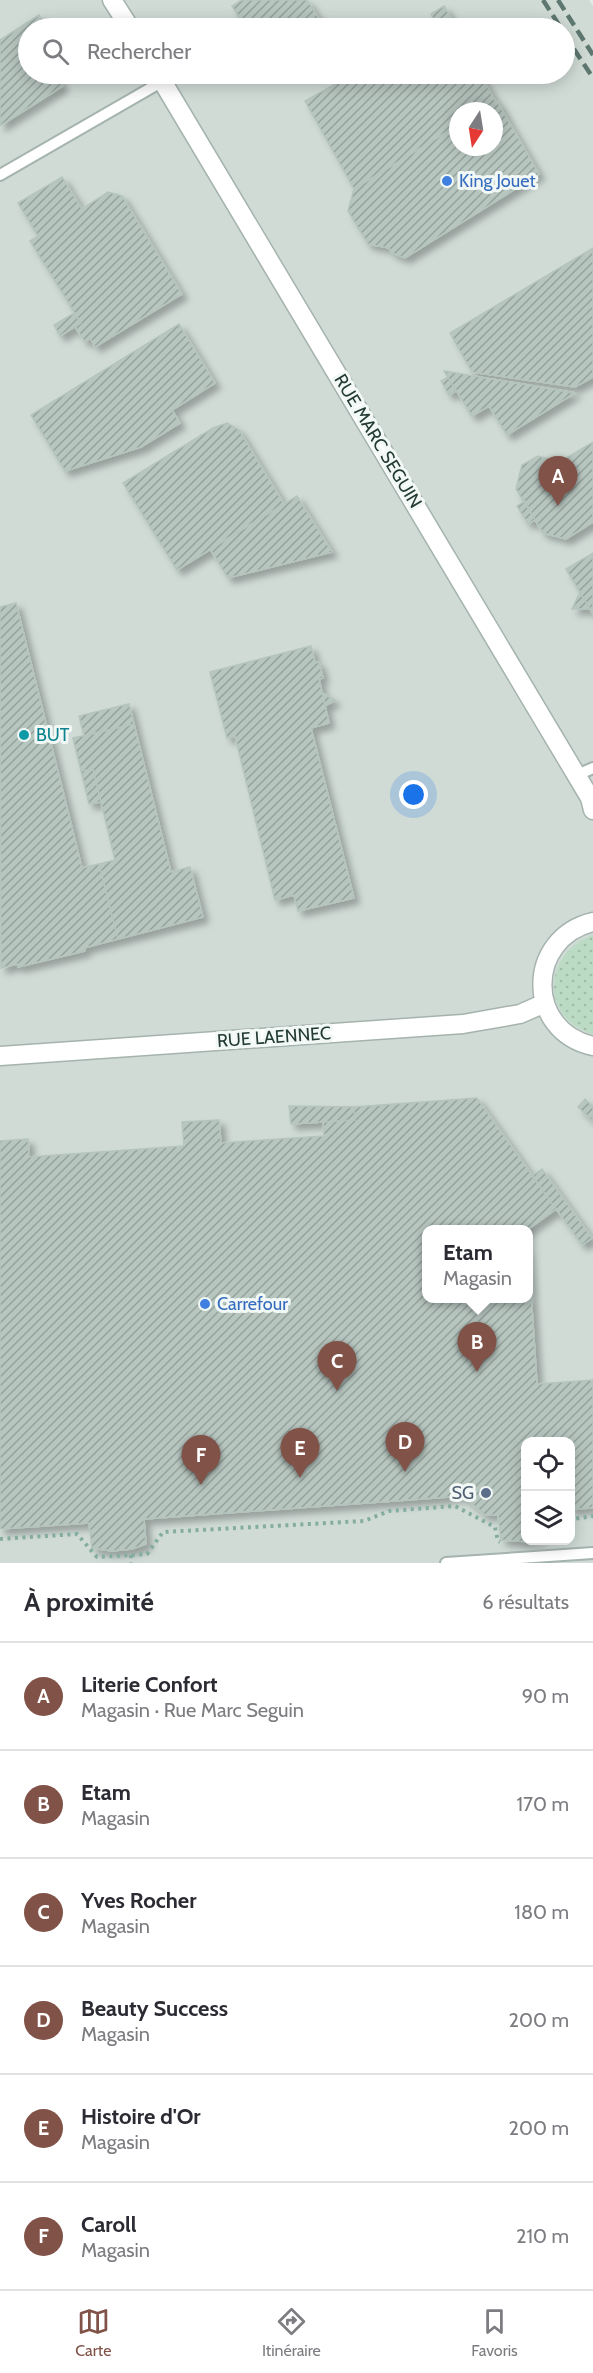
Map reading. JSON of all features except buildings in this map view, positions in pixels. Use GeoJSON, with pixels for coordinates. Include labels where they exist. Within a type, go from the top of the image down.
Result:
{"type":"FeatureCollection","features":[{"type":"Feature","properties":{"kind":"street"},"geometry":{"type":"LineString","coordinates":[[112,0],[124,18]]}},
{"type":"Feature","properties":{"kind":"street","name":"RUE MARC SEGUIN"},"geometry":{"type":"LineString","coordinates":[[165,84],[585,772],[593,810]]}},
{"type":"Feature","properties":{"kind":"street"},"geometry":{"type":"LineString","coordinates":[[593,922],[565,934],[552,948],[544,966],[542,984],[545,1003],[553,1020],[566,1034],[582,1044],[593,1046]]}},
{"type":"Feature","properties":{"kind":"street","name":"RUE LAENNEC"},"geometry":{"type":"LineString","coordinates":[[0,1056],[463,1024],[520,1014],[545,1003]]}},
{"type":"Feature","properties":{"kind":"lane"},"geometry":{"type":"LineString","coordinates":[[0,175],[150,84]]}},
{"type":"Feature","properties":{"kind":"lane"},"geometry":{"type":"LineString","coordinates":[[446,1563],[593,1553]]}},
{"type":"Feature","properties":{"kind":"path"},"geometry":{"type":"LineString","coordinates":[[0,1539],[77,1534],[98,1557],[147,1554],[163,1532],[364,1521],[389,1511],[454,1506],[495,1527],[498,1541],[504,1544]]}},
{"type":"Feature","properties":{"kind":"path"},"geometry":{"type":"LineString","coordinates":[[575,1518],[593,1516]]}},
{"type":"Feature","properties":{"kind":"path"},"geometry":{"type":"LineString","coordinates":[[131,1555],[131,1563]]}},
{"type":"Feature","properties":{"kind":"shaded area"},"geometry":{"type":"Polygon","coordinates":[[[0,0],[589,0],[593,6],[593,1563],[0,1563],[0,0]]]}},
{"type":"Feature","properties":{"kind":"green space"},"geometry":{"type":"Polygon","coordinates":[[[593,935],[593,1034],[576,1026],[563,1015],[556,1001],[554,986],[557,970],[564,956],[576,944],[593,935]]]}},
{"type":"Feature","properties":{"kind":"railway"},"geometry":{"type":"LineString","coordinates":[[543,0],[555,18]]}},
{"type":"Feature","properties":{"kind":"railway"},"geometry":{"type":"LineString","coordinates":[[558,0],[569,18]]}},
{"type":"Feature","properties":{"kind":"railway"},"geometry":{"type":"LineString","coordinates":[[575,27],[593,55]]}},
{"type":"Feature","properties":{"kind":"railway"},"geometry":{"type":"LineString","coordinates":[[575,51],[593,78]]}},
{"type":"Feature","properties":{"kind":"place","name":"King Jouet"},"geometry":{"type":"Point","coordinates":[447,181]}},
{"type":"Feature","properties":{"kind":"place","name":"Literie Confort"},"geometry":{"type":"Point","coordinates":[558,506]}},
{"type":"Feature","properties":{"kind":"place","name":"BUT"},"geometry":{"type":"Point","coordinates":[24,735]}},
{"type":"Feature","properties":{"kind":"place","name":"Carrefour"},"geometry":{"type":"Point","coordinates":[205,1304]}},
{"type":"Feature","properties":{"kind":"place","name":"Etam"},"geometry":{"type":"Point","coordinates":[477,1372]}},
{"type":"Feature","properties":{"kind":"place","name":"Yves Rocher"},"geometry":{"type":"Point","coordinates":[337,1391]}},
{"type":"Feature","properties":{"kind":"place","name":"Beauty Success"},"geometry":{"type":"Point","coordinates":[405,1472]}},
{"type":"Feature","properties":{"kind":"place","name":"Histoire d'Or"},"geometry":{"type":"Point","coordinates":[300,1478]}},
{"type":"Feature","properties":{"kind":"place","name":"Caroll"},"geometry":{"type":"Point","coordinates":[201,1485]}},
{"type":"Feature","properties":{"kind":"place","name":"SG"},"geometry":{"type":"Point","coordinates":[486,1493]}}]}
